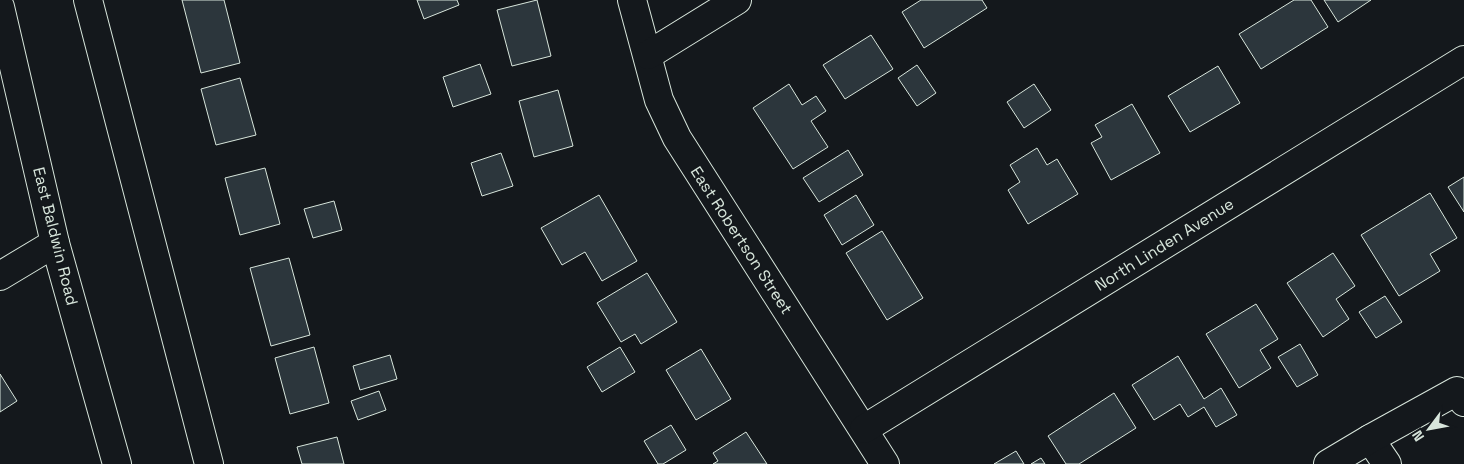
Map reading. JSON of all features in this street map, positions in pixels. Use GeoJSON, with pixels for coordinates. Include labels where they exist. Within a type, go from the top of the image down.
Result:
{"type":"FeatureCollection","features":[{"type":"Feature","properties":{"kind":"street"},"geometry":{"type":"LineString","coordinates":[[88,0],[209,464]]}},
{"type":"Feature","properties":{"kind":"street","name":"East Robertson Street"},"geometry":{"type":"LineString","coordinates":[[632,0],[659,100],[676,138],[886,464]]}},
{"type":"Feature","properties":{"kind":"street"},"geometry":{"type":"LineString","coordinates":[[648,55],[736,0]]}},
{"type":"Feature","properties":{"kind":"street","name":"East Baldwin Road"},"geometry":{"type":"LineString","coordinates":[[0,7],[56,242],[113,462]]}},
{"type":"Feature","properties":{"kind":"street","name":"North Linden Avenue"},"geometry":{"type":"LineString","coordinates":[[864,429],[1464,60]]}},
{"type":"Feature","properties":{"kind":"street"},"geometry":{"type":"LineString","coordinates":[[0,276],[56,242]]}},
{"type":"Feature","properties":{"kind":"street"},"geometry":{"type":"LineString","coordinates":[[1328,464],[1370,439],[1461,396]]}},
{"type":"Feature","properties":{"kind":"street"},"geometry":{"type":"LineString","coordinates":[[1370,439],[1386,464]]}},
{"type":"Feature","properties":{"kind":"building"},"geometry":{"type":"Polygon","coordinates":[[[182,0],[224,0],[240,63],[201,73],[182,0]]]}},
{"type":"Feature","properties":{"kind":"building"},"geometry":{"type":"Polygon","coordinates":[[[417,0],[457,0],[459,5],[424,19],[417,0]]]}},
{"type":"Feature","properties":{"kind":"building"},"geometry":{"type":"Polygon","coordinates":[[[537,0],[551,56],[512,66],[497,10],[537,0]]]}},
{"type":"Feature","properties":{"kind":"building"},"geometry":{"type":"Polygon","coordinates":[[[921,0],[982,0],[987,8],[924,48],[902,12],[921,0]]]}},
{"type":"Feature","properties":{"kind":"building"},"geometry":{"type":"Polygon","coordinates":[[[1294,0],[1311,0],[1328,27],[1261,69],[1239,34],[1294,0]]]}},
{"type":"Feature","properties":{"kind":"building"},"geometry":{"type":"Polygon","coordinates":[[[1324,0],[1371,0],[1338,22],[1324,0]]]}},
{"type":"Feature","properties":{"kind":"building"},"geometry":{"type":"Polygon","coordinates":[[[871,35],[893,69],[845,99],[823,65],[871,35]]]}},
{"type":"Feature","properties":{"kind":"building"},"geometry":{"type":"Polygon","coordinates":[[[480,64],[491,94],[453,107],[443,77],[480,64]]]}},
{"type":"Feature","properties":{"kind":"building"},"geometry":{"type":"Polygon","coordinates":[[[917,65],[936,93],[917,106],[898,78],[917,65]]]}},
{"type":"Feature","properties":{"kind":"building"},"geometry":{"type":"Polygon","coordinates":[[[1218,66],[1240,103],[1190,132],[1168,96],[1218,66]]]}},
{"type":"Feature","properties":{"kind":"building"},"geometry":{"type":"Polygon","coordinates":[[[240,78],[256,135],[216,145],[201,89],[240,78]]]}},
{"type":"Feature","properties":{"kind":"building"},"geometry":{"type":"Polygon","coordinates":[[[789,84],[802,105],[816,96],[826,111],[811,121],[828,147],[793,169],[753,108],[789,84]]]}},
{"type":"Feature","properties":{"kind":"building"},"geometry":{"type":"Polygon","coordinates":[[[1034,84],[1051,110],[1024,128],[1007,102],[1034,84]]]}},
{"type":"Feature","properties":{"kind":"building"},"geometry":{"type":"Polygon","coordinates":[[[558,90],[573,146],[534,157],[519,101],[558,90]]]}},
{"type":"Feature","properties":{"kind":"building"},"geometry":{"type":"Polygon","coordinates":[[[1132,104],[1160,153],[1111,180],[1091,143],[1102,137],[1095,125],[1132,104]]]}},
{"type":"Feature","properties":{"kind":"building"},"geometry":{"type":"Polygon","coordinates":[[[1037,148],[1047,165],[1057,159],[1078,194],[1028,224],[1008,190],[1020,182],[1010,165],[1037,148]]]}},
{"type":"Feature","properties":{"kind":"building"},"geometry":{"type":"Polygon","coordinates":[[[848,150],[863,175],[819,202],[803,178],[848,150]]]}},
{"type":"Feature","properties":{"kind":"building"},"geometry":{"type":"Polygon","coordinates":[[[501,153],[513,186],[482,196],[471,163],[501,153]]]}},
{"type":"Feature","properties":{"kind":"building"},"geometry":{"type":"Polygon","coordinates":[[[265,168],[280,224],[240,235],[225,178],[265,168]]]}},
{"type":"Feature","properties":{"kind":"building"},"geometry":{"type":"Polygon","coordinates":[[[1464,177],[1464,212],[1448,187],[1464,177]]]}},
{"type":"Feature","properties":{"kind":"building"},"geometry":{"type":"Polygon","coordinates":[[[1430,193],[1457,238],[1430,254],[1440,271],[1399,296],[1361,235],[1430,193]]]}},
{"type":"Feature","properties":{"kind":"building"},"geometry":{"type":"Polygon","coordinates":[[[599,195],[637,261],[602,281],[585,252],[562,265],[541,228],[599,195]]]}},
{"type":"Feature","properties":{"kind":"building"},"geometry":{"type":"Polygon","coordinates":[[[856,195],[874,225],[842,245],[824,215],[856,195]]]}},
{"type":"Feature","properties":{"kind":"building"},"geometry":{"type":"Polygon","coordinates":[[[334,201],[342,230],[313,238],[304,209],[334,201]]]}},
{"type":"Feature","properties":{"kind":"building"},"geometry":{"type":"Polygon","coordinates":[[[882,231],[923,298],[887,320],[846,253],[882,231]]]}},
{"type":"Feature","properties":{"kind":"building"},"geometry":{"type":"Polygon","coordinates":[[[1333,253],[1355,286],[1336,299],[1349,319],[1323,337],[1287,283],[1333,253]]]}},
{"type":"Feature","properties":{"kind":"building"},"geometry":{"type":"Polygon","coordinates":[[[289,258],[310,335],[271,346],[250,268],[289,258]]]}},
{"type":"Feature","properties":{"kind":"building"},"geometry":{"type":"Polygon","coordinates":[[[647,273],[677,322],[641,344],[635,334],[621,342],[597,303],[647,273]]]}},
{"type":"Feature","properties":{"kind":"building"},"geometry":{"type":"Polygon","coordinates":[[[1385,296],[1402,322],[1376,338],[1359,312],[1385,296]]]}},
{"type":"Feature","properties":{"kind":"building"},"geometry":{"type":"Polygon","coordinates":[[[1256,304],[1278,339],[1260,350],[1271,368],[1239,388],[1206,334],[1256,304]]]}},
{"type":"Feature","properties":{"kind":"building"},"geometry":{"type":"Polygon","coordinates":[[[1300,344],[1318,375],[1297,387],[1278,357],[1300,344]]]}},
{"type":"Feature","properties":{"kind":"building"},"geometry":{"type":"Polygon","coordinates":[[[314,347],[329,403],[290,414],[275,358],[314,347]]]}},
{"type":"Feature","properties":{"kind":"building"},"geometry":{"type":"Polygon","coordinates":[[[620,347],[635,372],[602,392],[587,367],[620,347]]]}},
{"type":"Feature","properties":{"kind":"building"},"geometry":{"type":"Polygon","coordinates":[[[701,349],[731,399],[696,420],[666,370],[701,349]]]}},
{"type":"Feature","properties":{"kind":"building"},"geometry":{"type":"Polygon","coordinates":[[[390,355],[397,379],[360,390],[353,366],[390,355]]]}},
{"type":"Feature","properties":{"kind":"building"},"geometry":{"type":"Polygon","coordinates":[[[1178,356],[1204,399],[1221,388],[1237,415],[1216,427],[1204,407],[1188,417],[1180,404],[1154,420],[1132,385],[1178,356]]]}},
{"type":"Feature","properties":{"kind":"building"},"geometry":{"type":"Polygon","coordinates":[[[0,374],[17,401],[0,412],[0,374]]]}},
{"type":"Feature","properties":{"kind":"building"},"geometry":{"type":"Polygon","coordinates":[[[379,391],[386,410],[358,420],[351,401],[379,391]]]}},
{"type":"Feature","properties":{"kind":"building"},"geometry":{"type":"Polygon","coordinates":[[[1114,393],[1136,428],[1079,464],[1066,464],[1048,436],[1114,393]]]}},
{"type":"Feature","properties":{"kind":"building"},"geometry":{"type":"Polygon","coordinates":[[[671,425],[686,450],[663,464],[658,464],[644,441],[671,425]]]}},
{"type":"Feature","properties":{"kind":"building"},"geometry":{"type":"Polygon","coordinates":[[[746,432],[767,464],[713,464],[718,461],[713,453],[746,432]]]}},
{"type":"Feature","properties":{"kind":"building"},"geometry":{"type":"Polygon","coordinates":[[[337,437],[344,464],[302,464],[297,447],[337,437]]]}},
{"type":"Feature","properties":{"kind":"building"},"geometry":{"type":"Polygon","coordinates":[[[1016,451],[1024,464],[994,464],[1016,451]]]}},
{"type":"Feature","properties":{"kind":"building"},"geometry":{"type":"Polygon","coordinates":[[[1041,458],[1045,464],[1031,464],[1041,458]]]}}]}
